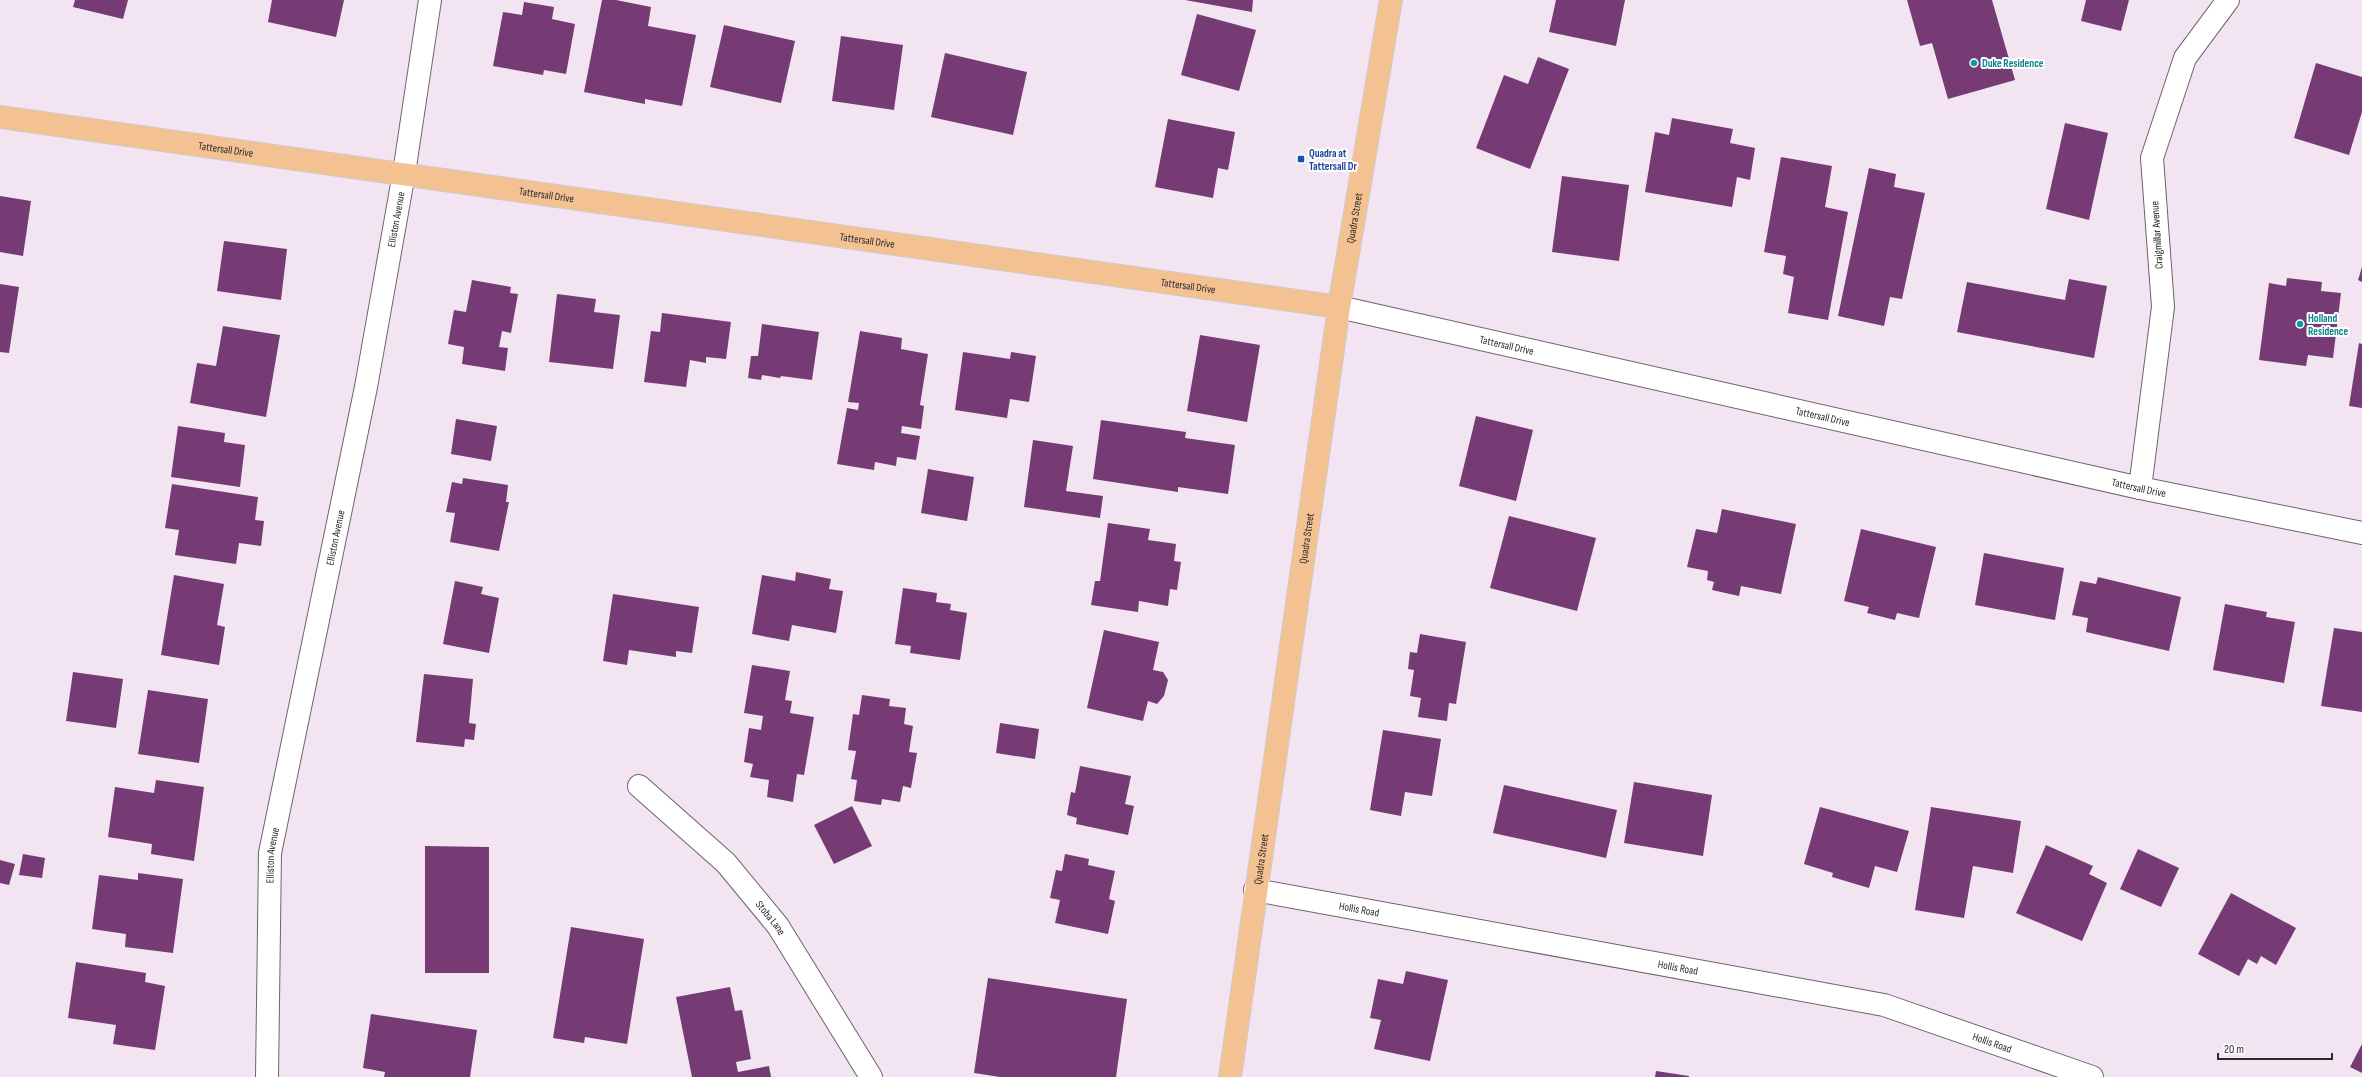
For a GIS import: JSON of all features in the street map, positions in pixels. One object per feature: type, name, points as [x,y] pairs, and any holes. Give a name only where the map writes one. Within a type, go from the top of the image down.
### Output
[{"type":"main road","name":"Quadra Street","points":[[1230,1077],[1255,890],[1339,306],[1391,0]]},
{"type":"main road","name":"Tattersall Drive","points":[[0,117],[1339,306]]},
{"type":"street","name":"Elliston Avenue","points":[[267,1077],[270,853],[366,387],[404,173],[430,0]]},
{"type":"street","name":"Craigmillar Avenue","points":[[2140,488],[2163,307],[2152,158],[2185,58],[2228,0]]},
{"type":"street","name":"Tattersall Drive","points":[[1339,306],[2140,488],[2362,533]]},
{"type":"street","name":"Stoba Lane","points":[[638,786],[726,863],[778,926],[871,1077]]},
{"type":"street","name":"Hollis Road","points":[[1255,890],[1884,1005],[2092,1077]]},
{"type":"building","points":[[75,0],[128,0],[123,19],[73,7]]},
{"type":"building","points":[[272,0],[344,0],[336,37],[268,22]]},
{"type":"building","points":[[602,0],[616,0],[651,7],[648,26],[696,35],[682,106],[645,99],[645,104],[584,92]]},
{"type":"building","points":[[1185,0],[1253,0],[1252,12]]},
{"type":"building","points":[[1556,0],[1625,0],[1616,46],[1549,32]]},
{"type":"building","name":"Duke Residence","points":[[1907,0],[1992,0],[2015,80],[1948,99],[1932,43],[1920,46]]},
{"type":"building","points":[[2086,0],[2129,0],[2121,31],[2081,21]]},
{"type":"building","points":[[524,2],[554,7],[552,19],[575,24],[566,74],[544,70],[543,75],[493,66],[503,12],[522,15]]},
{"type":"building","points":[[1197,14],[1256,30],[1239,91],[1181,75]]},
{"type":"building","points":[[724,25],[795,41],[781,103],[710,87]]},
{"type":"building","points":[[841,36],[903,45],[894,110],[832,101]]},
{"type":"building","points":[[945,53],[1027,72],[1013,135],[931,117]]},
{"type":"building","points":[[1538,57],[1569,69],[1530,169],[1476,148],[1504,75],[1528,84]]},
{"type":"building","points":[[2316,63],[2362,77],[2362,112],[2349,155],[2294,138]]},
{"type":"building","points":[[1672,118],[1733,129],[1730,143],[1755,148],[1750,180],[1737,177],[1732,207],[1645,192],[1655,132],[1669,135]]},
{"type":"building","points":[[1168,119],[1235,132],[1228,170],[1218,168],[1213,198],[1155,187]]},
{"type":"building","points":[[2065,123],[2108,133],[2089,220],[2046,209]]},
{"type":"building","points":[[1781,157],[1832,166],[1825,207],[1848,212],[1828,320],[1788,313],[1794,277],[1783,274],[1786,256],[1764,252]]},
{"type":"building","points":[[1869,168],[1896,174],[1894,187],[1925,193],[1902,299],[1890,297],[1884,326],[1838,316]]},
{"type":"building","points":[[1562,176],[1629,185],[1619,261],[1552,252]]},
{"type":"building","points":[[0,196],[31,201],[23,256],[0,252]]},
{"type":"building","points":[[224,241],[287,249],[281,300],[217,291]]},
{"type":"building","points":[[2362,267],[2362,282],[2358,280]]},
{"type":"building","name":"Holland Residence","points":[[2287,278],[2322,282],[2321,291],[2341,293],[2333,358],[2308,355],[2306,366],[2259,360],[2269,283],[2286,286]]},
{"type":"building","points":[[2069,279],[2107,286],[2094,358],[1957,332],[1967,282],[2065,300]]},
{"type":"building","points":[[472,280],[511,287],[510,293],[518,294],[511,333],[502,331],[499,347],[508,348],[505,371],[462,364],[464,347],[448,344],[454,310],[466,312]]},
{"type":"building","points":[[0,284],[19,287],[9,353],[0,352]]},
{"type":"building","points":[[557,294],[596,299],[594,312],[620,315],[613,369],[549,362]]},
{"type":"building","points":[[662,313],[731,322],[726,359],[706,357],[706,363],[690,360],[686,387],[644,382],[651,331],[660,332]]},
{"type":"building","points":[[762,324],[819,332],[812,380],[762,375],[761,380],[748,378],[751,356],[758,356]]},
{"type":"building","points":[[223,326],[280,335],[266,417],[190,403],[197,363],[216,366]]},
{"type":"building","points":[[860,331],[902,338],[901,349],[928,354],[920,405],[924,406],[921,429],[902,426],[901,433],[920,436],[916,460],[897,457],[896,466],[875,462],[874,470],[837,464],[847,408],[858,410],[859,403],[848,402]]},
{"type":"building","points":[[1200,335],[1260,345],[1247,422],[1187,411]]},
{"type":"building","points":[[2359,343],[2362,344],[2362,408],[2349,406]]},
{"type":"building","points":[[963,352],[1010,359],[1011,352],[1036,356],[1029,402],[1010,399],[1007,418],[955,410]]},
{"type":"building","points":[[1476,416],[1533,430],[1516,501],[1459,486]]},
{"type":"building","points":[[456,419],[497,426],[491,461],[451,454]]},
{"type":"building","points":[[1101,420],[1186,432],[1185,438],[1235,445],[1228,494],[1178,487],[1178,492],[1093,479]]},
{"type":"building","points":[[178,426],[225,433],[224,442],[245,445],[240,487],[171,477]]},
{"type":"building","points":[[1033,440],[1073,446],[1066,491],[1103,496],[1100,518],[1024,507]]},
{"type":"building","points":[[928,469],[974,477],[967,521],[921,513]]},
{"type":"building","points":[[463,478],[508,485],[506,502],[509,502],[499,551],[450,542],[455,513],[446,512],[452,482],[462,484]]},
{"type":"building","points":[[172,484],[258,497],[255,520],[264,521],[261,546],[239,543],[236,564],[175,555],[179,530],[165,528]]},
{"type":"building","points":[[1722,509],[1796,524],[1781,594],[1741,586],[1739,596],[1712,590],[1714,582],[1707,580],[1708,571],[1687,567],[1696,529],[1717,533]]},
{"type":"building","points":[[1509,516],[1596,538],[1577,611],[1490,588]]},
{"type":"building","points":[[1108,523],[1150,529],[1148,540],[1176,544],[1174,561],[1181,562],[1177,590],[1170,589],[1168,606],[1139,601],[1138,612],[1091,605],[1095,581],[1100,581]]},
{"type":"building","points":[[1861,529],[1936,547],[1919,618],[1897,613],[1895,620],[1867,613],[1869,607],[1844,601]]},
{"type":"building","points":[[1984,553],[2064,568],[2055,620],[1975,605]]},
{"type":"building","points":[[796,572],[831,579],[829,589],[843,591],[836,633],[792,625],[789,641],[752,634],[762,575],[795,581]]},
{"type":"building","points":[[174,575],[224,584],[217,625],[225,627],[219,665],[161,655]]},
{"type":"building","points":[[2098,577],[2181,597],[2169,651],[2086,632],[2088,618],[2072,615],[2080,581],[2096,584]]},
{"type":"building","points":[[455,581],[483,587],[481,594],[499,598],[489,653],[443,644]]},
{"type":"building","points":[[903,588],[937,593],[936,602],[951,604],[950,610],[967,613],[960,660],[910,653],[911,646],[895,644]]},
{"type":"building","points":[[613,594],[699,607],[692,653],[676,651],[676,657],[629,650],[627,665],[603,661]]},
{"type":"building","points":[[2225,604],[2267,612],[2266,617],[2295,622],[2284,683],[2213,670]]},
{"type":"building","points":[[2334,628],[2362,632],[2362,712],[2321,706]]},
{"type":"building","points":[[1104,630],[1159,642],[1153,670],[1163,672],[1168,680],[1164,696],[1157,704],[1148,701],[1143,721],[1087,708]]},
{"type":"building","points":[[1420,634],[1466,642],[1456,704],[1449,703],[1447,721],[1418,717],[1421,698],[1410,696],[1414,670],[1408,669],[1410,652],[1417,653]]},
{"type":"building","points":[[752,665],[790,671],[785,700],[792,701],[790,713],[814,717],[804,775],[797,774],[793,802],[767,797],[769,780],[750,777],[753,764],[744,762],[749,728],[761,730],[763,716],[744,713]]},
{"type":"building","points":[[73,672],[123,679],[116,728],[66,721]]},
{"type":"building","points":[[424,674],[473,679],[469,723],[476,724],[474,740],[465,739],[464,747],[416,742]]},
{"type":"building","points":[[148,690],[208,699],[199,763],[138,754]]},
{"type":"building","points":[[862,695],[890,699],[889,706],[906,708],[904,724],[913,726],[909,752],[917,753],[911,788],[903,786],[900,802],[882,799],[881,805],[854,801],[857,780],[851,779],[856,751],[848,750],[853,714],[859,715]]},
{"type":"building","points":[[1000,723],[1039,729],[1035,759],[996,753]]},
{"type":"building","points":[[1383,730],[1441,739],[1432,796],[1405,792],[1401,816],[1370,810]]},
{"type":"building","points":[[1080,766],[1131,776],[1125,804],[1134,806],[1128,835],[1076,824],[1077,818],[1067,815],[1071,792],[1075,793]]},
{"type":"building","points":[[156,780],[204,787],[194,861],[151,854],[152,844],[108,837],[115,787],[154,793]]},
{"type":"building","points":[[1634,782],[1712,795],[1703,856],[1624,843]]},
{"type":"building","points":[[1504,785],[1617,810],[1606,858],[1493,833]]},
{"type":"building","points":[[852,806],[872,846],[834,864],[814,825]]},
{"type":"building","points":[[1820,807],[1909,831],[1897,872],[1875,866],[1869,888],[1832,877],[1833,873],[1804,864]]},
{"type":"building","points":[[1931,807],[2021,821],[2013,873],[1973,866],[1964,918],[1915,910]]},
{"type":"building","points":[[2046,845],[2093,866],[2089,874],[2107,883],[2082,941],[2016,913]]},
{"type":"building","points":[[425,846],[489,847],[489,973],[425,973]]},
{"type":"building","points":[[2138,849],[2179,868],[2161,907],[2120,889]]},
{"type":"building","points":[[23,854],[45,858],[42,878],[19,875]]},
{"type":"building","points":[[1065,854],[1089,859],[1088,865],[1115,871],[1109,899],[1115,901],[1108,934],[1055,923],[1060,900],[1050,898],[1056,870],[1062,871]]},
{"type":"building","points":[[0,860],[15,864],[9,885],[0,883]]},
{"type":"building","points":[[138,873],[183,879],[173,953],[125,947],[126,934],[92,929],[99,875],[138,880]]},
{"type":"building","points":[[2231,893],[2296,928],[2276,965],[2261,956],[2257,964],[2248,959],[2239,976],[2198,954]]},
{"type":"building","points":[[571,927],[644,939],[627,1044],[585,1037],[584,1043],[553,1038]]},
{"type":"building","points":[[76,962],[146,973],[145,982],[165,986],[155,1050],[113,1044],[116,1025],[68,1018]]},
{"type":"building","points":[[1406,971],[1448,980],[1430,1061],[1374,1049],[1381,1020],[1370,1018],[1378,979],[1403,984]]},
{"type":"building","points":[[988,978],[1127,999],[1116,1077],[1000,1077],[974,1073]]},
{"type":"building","points":[[730,987],[735,1011],[742,1010],[751,1059],[736,1062],[738,1072],[769,1066],[771,1077],[692,1077],[676,997]]},
{"type":"building","points":[[371,1014],[477,1030],[470,1077],[384,1077],[385,1072],[363,1068]]},
{"type":"building","points":[[2362,1044],[2362,1073],[2350,1067]]},
{"type":"building","points":[[1656,1071],[1689,1076],[1689,1077],[1655,1077]]},
{"type":"place","name":"Duke Residence","points":[[1974,63]]},
{"type":"place","name":"Quadra at Tattersall Dr","points":[[1301,159]]},
{"type":"place","name":"Holland Residence","points":[[2300,324]]}]
